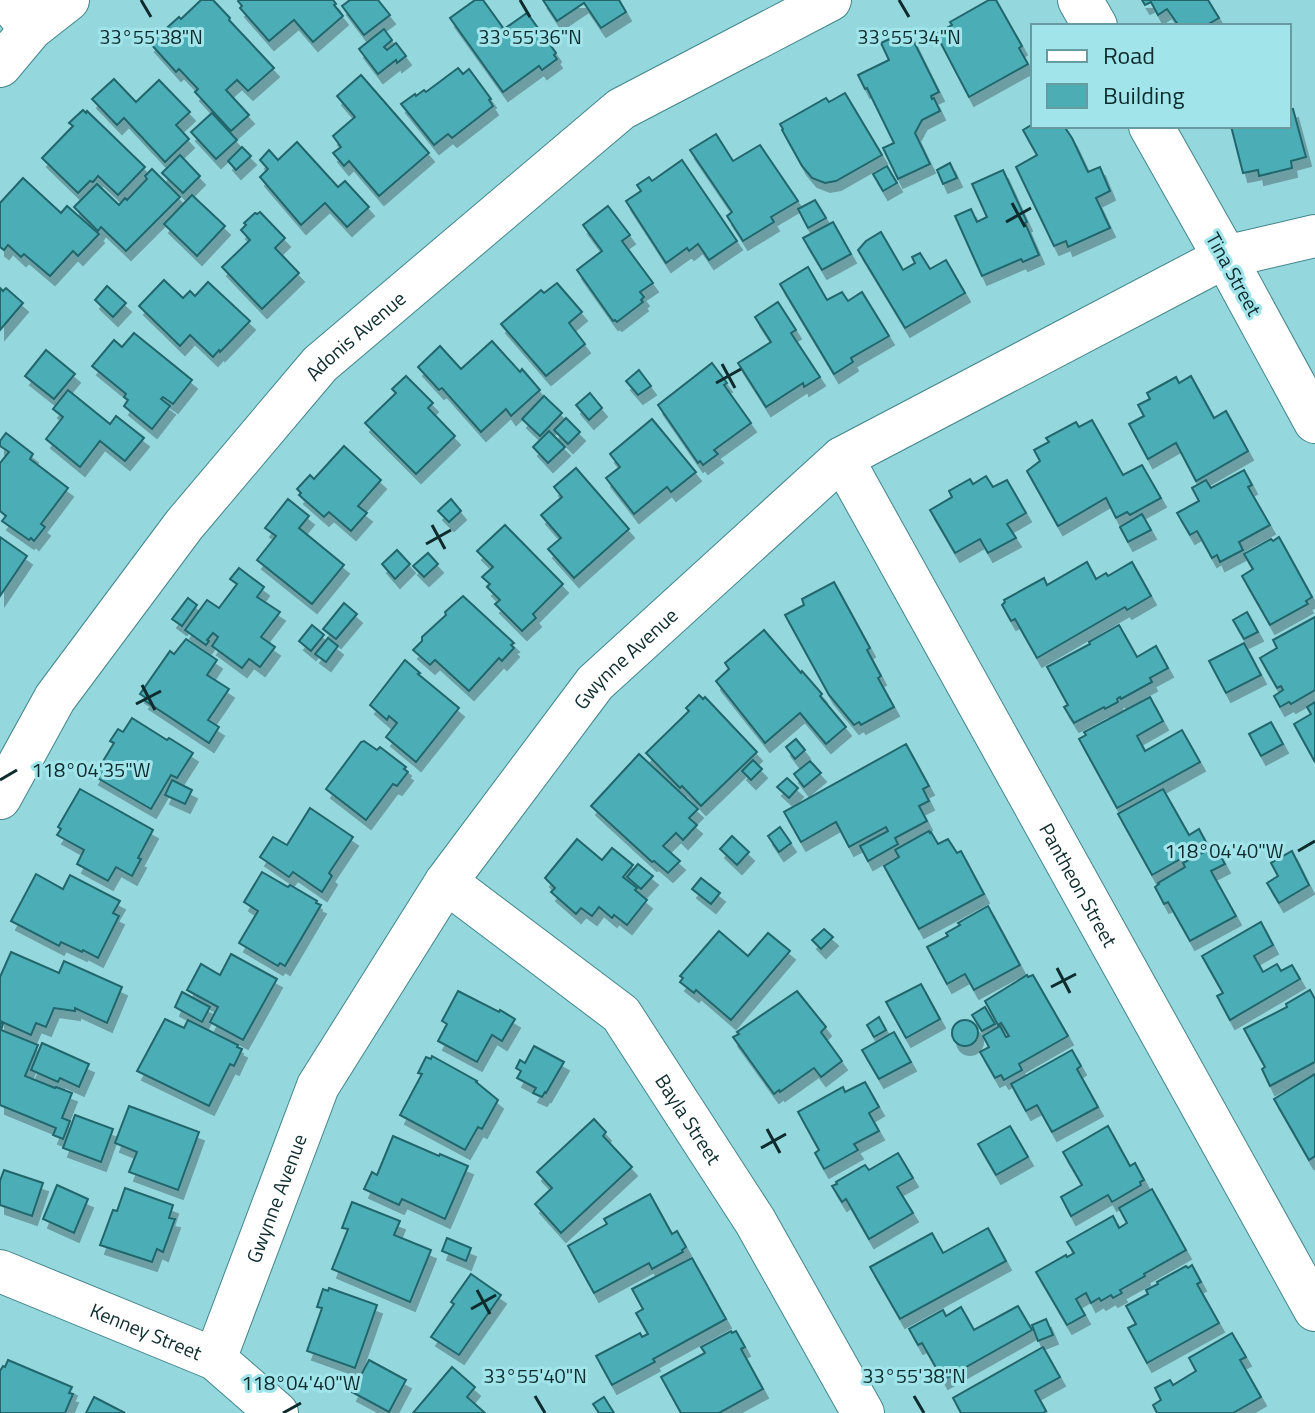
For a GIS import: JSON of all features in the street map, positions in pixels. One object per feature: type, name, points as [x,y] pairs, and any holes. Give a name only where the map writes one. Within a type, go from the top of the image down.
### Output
[{"type":"street","points":[[0,66],[19,15],[68,0]]},
{"type":"street","name":"Adonis Avenue","points":[[0,798],[55,698],[184,525],[320,364],[621,109],[830,0]]},
{"type":"street","points":[[1080,0],[1094,24]]},
{"type":"street","name":"Tina Street","points":[[1152,128],[1315,422]]},
{"type":"street","name":"Gwynne Avenue","points":[[215,1359],[318,1086],[446,882],[595,683],[842,458],[1225,257],[1315,236]]},
{"type":"street","name":"Pantheon Street","points":[[842,458],[1315,1310]]},
{"type":"street","name":"Bayla Street","points":[[446,882],[621,1014],[755,1221],[863,1413]]},
{"type":"street","name":"Kenney Street","points":[[0,1271],[215,1359],[277,1413]]},
{"type":"building","points":[[201,0],[213,0],[274,68],[248,91],[237,80],[226,90],[249,115],[231,131],[195,92],[198,89],[179,69],[176,72],[150,43]]},
{"type":"building","points":[[239,0],[333,0],[343,16],[313,42],[294,20],[269,41],[240,8]]},
{"type":"building","points":[[350,0],[378,0],[390,15],[364,35],[342,6]]},
{"type":"building","points":[[475,0],[483,0],[504,29],[527,13],[556,53],[557,59],[542,70],[539,66],[503,92],[450,18]]},
{"type":"building","points":[[543,0],[619,0],[626,12],[601,28],[584,3],[557,21]]},
{"type":"building","points":[[989,0],[996,0],[1022,46],[1019,48],[1028,64],[969,97],[936,34],[952,25],[950,22]]},
{"type":"building","points":[[1142,0],[1208,0],[1219,18],[1208,24],[1178,24],[1167,9],[1158,15],[1151,2],[1145,5]]},
{"type":"building","points":[[384,29],[392,40],[384,47],[387,50],[396,43],[406,56],[378,74],[359,49]]},
{"type":"building","points":[[908,30],[939,92],[931,96],[940,111],[922,120],[915,133],[930,164],[898,179],[883,148],[894,143],[858,75],[889,60],[881,43]]},
{"type":"building","points":[[458,68],[463,74],[469,69],[493,106],[452,138],[448,134],[434,145],[401,104],[415,94],[426,92]]},
{"type":"building","points":[[361,75],[429,153],[379,196],[349,161],[344,166],[333,153],[341,147],[333,136],[355,117],[337,96]]},
{"type":"building","points":[[114,79],[136,102],[159,80],[190,112],[176,125],[189,139],[165,162],[124,118],[117,125],[92,99]]},
{"type":"building","points":[[845,93],[882,155],[836,181],[825,183],[812,178],[802,166],[780,124],[826,98],[829,102]]},
{"type":"building","points":[[83,110],[145,167],[118,195],[98,176],[78,193],[42,158],[73,126],[69,123]]},
{"type":"building","points":[[1291,110],[1306,157],[1291,161],[1292,168],[1259,176],[1258,170],[1243,173],[1232,128],[1291,128]]},
{"type":"building","points":[[212,113],[237,140],[216,159],[191,132]]},
{"type":"building","points":[[1031,125],[1031,128],[1065,128],[1088,172],[1100,167],[1110,191],[1096,198],[1110,228],[1068,247],[1066,241],[1054,246],[1016,167],[1037,155],[1023,130]]},
{"type":"building","points":[[716,134],[733,161],[760,145],[798,201],[771,217],[774,222],[743,241],[727,216],[732,212],[690,150]]},
{"type":"building","points":[[297,142],[338,187],[345,181],[369,207],[347,227],[325,203],[301,225],[260,177],[268,169],[260,160],[269,150],[278,160]]},
{"type":"building","points":[[242,147],[251,156],[236,170],[228,161]]},
{"type":"building","points":[[180,155],[200,176],[183,193],[162,173]]},
{"type":"building","points":[[682,160],[737,241],[709,260],[698,244],[666,263],[626,201],[641,191],[637,185],[649,177],[652,181]]},
{"type":"building","points":[[950,163],[957,178],[943,184],[937,170]]},
{"type":"building","points":[[887,166],[897,183],[883,191],[873,174]]},
{"type":"building","points":[[152,169],[180,197],[126,251],[101,227],[98,231],[74,207],[97,184],[119,205],[147,179],[145,176]]},
{"type":"building","points":[[1003,170],[1039,255],[1023,262],[1021,259],[982,276],[955,216],[971,209],[977,222],[987,217],[972,184]]},
{"type":"building","points":[[23,178],[61,213],[67,206],[99,234],[78,256],[73,251],[50,276],[24,254],[21,257],[8,245],[4,250],[0,247],[0,203]]},
{"type":"building","points":[[192,195],[225,226],[197,256],[164,224]]},
{"type":"building","points":[[815,200],[826,218],[808,228],[798,209]]},
{"type":"building","points":[[608,206],[630,235],[622,241],[653,283],[640,292],[643,302],[617,322],[613,321],[577,270],[602,251],[583,225]]},
{"type":"building","points":[[260,212],[285,238],[275,248],[299,273],[262,309],[222,267],[250,240],[241,230],[246,225],[244,223]]},
{"type":"building","points":[[833,222],[851,254],[822,270],[803,238]]},
{"type":"building","points":[[881,232],[903,270],[915,263],[912,257],[920,253],[930,269],[946,260],[965,293],[905,328],[858,250]]},
{"type":"building","points":[[808,267],[827,300],[842,292],[848,301],[862,292],[889,336],[851,358],[853,362],[834,374],[780,284]]},
{"type":"building","points":[[164,280],[183,298],[190,291],[195,296],[208,282],[250,321],[213,357],[190,335],[180,346],[139,306]]},
{"type":"building","points":[[557,283],[582,312],[569,323],[585,344],[546,376],[501,324],[541,290],[544,293]]},
{"type":"building","points":[[107,286],[126,303],[113,317],[95,300]]},
{"type":"building","points":[[0,288],[3,291],[6,288],[23,303],[0,330]]},
{"type":"building","points":[[778,302],[796,330],[791,333],[820,377],[804,387],[803,383],[766,407],[738,363],[771,342],[755,317]]},
{"type":"building","points":[[134,333],[192,380],[173,404],[163,397],[161,399],[170,406],[152,429],[124,406],[128,400],[124,397],[126,394],[92,366],[114,340],[122,347]]},
{"type":"building","points":[[492,341],[540,390],[511,416],[506,409],[481,432],[442,388],[439,390],[418,367],[440,346],[461,369]]},
{"type":"building","points":[[46,350],[75,374],[54,399],[25,376]]},
{"type":"building","points":[[712,363],[751,423],[714,450],[718,454],[703,465],[700,461],[698,463],[658,405]]},
{"type":"building","points":[[639,370],[651,386],[638,395],[626,381]]},
{"type":"building","points":[[406,376],[433,403],[428,408],[455,436],[416,474],[365,423],[396,393],[392,389]]},
{"type":"building","points":[[1191,376],[1214,418],[1226,411],[1248,451],[1196,481],[1176,443],[1148,459],[1129,424],[1144,416],[1138,405],[1150,399],[1147,393],[1176,377],[1179,383]]},
{"type":"building","points":[[68,390],[110,424],[116,416],[144,438],[125,461],[100,441],[80,467],[46,439],[63,417],[53,409]]},
{"type":"building","points":[[590,393],[602,408],[589,420],[576,405]]},
{"type":"building","points":[[544,396],[562,413],[540,436],[522,419]]},
{"type":"building","points":[[566,418],[580,432],[568,444],[554,430]]},
{"type":"building","points":[[652,419],[696,472],[671,492],[667,487],[634,514],[606,478],[620,467],[610,454]]},
{"type":"building","points":[[1092,420],[1123,475],[1142,465],[1161,498],[1130,515],[1127,512],[1116,518],[1106,498],[1058,526],[1027,471],[1040,461],[1034,450],[1049,442],[1046,438],[1076,422],[1079,427]]},
{"type":"building","points":[[549,431],[565,447],[548,463],[533,447]]},
{"type":"building","points":[[6,433],[33,454],[30,459],[68,488],[41,524],[45,527],[34,541],[2,521],[6,516],[0,511],[0,463],[9,452],[0,446],[0,441]]},
{"type":"building","points":[[344,446],[381,480],[358,506],[367,513],[351,531],[329,512],[324,517],[299,495],[301,493],[297,489],[310,475],[314,479]]},
{"type":"building","points":[[576,468],[629,529],[574,578],[548,549],[561,538],[541,515],[562,497],[554,487]]},
{"type":"building","points":[[1244,470],[1252,485],[1248,487],[1270,525],[1239,542],[1243,550],[1220,562],[1217,555],[1212,558],[1197,531],[1190,535],[1177,513],[1199,501],[1192,488],[1206,480],[1211,488]]},
{"type":"building","points":[[986,476],[993,487],[1007,480],[1026,513],[1007,524],[1016,538],[988,553],[980,539],[955,553],[930,510],[952,497],[949,491],[970,479],[973,484]]},
{"type":"building","points":[[288,499],[309,516],[299,528],[344,565],[312,604],[257,560],[276,536],[265,528]]},
{"type":"building","points":[[451,499],[461,511],[449,522],[438,511]]},
{"type":"building","points":[[1142,514],[1151,530],[1128,542],[1120,527]]},
{"type":"building","points":[[505,525],[563,584],[533,614],[536,618],[522,631],[495,604],[500,600],[482,577],[493,567],[477,551]]},
{"type":"building","points":[[0,537],[27,556],[0,596]]},
{"type":"building","points":[[1279,537],[1312,597],[1306,601],[1308,604],[1270,625],[1242,576],[1253,569],[1244,554]]},
{"type":"building","points":[[397,550],[410,564],[395,579],[382,564]]},
{"type":"building","points":[[428,553],[438,564],[424,577],[413,566]]},
{"type":"building","points":[[1087,562],[1096,579],[1106,573],[1108,576],[1132,562],[1151,596],[1127,610],[1125,607],[1037,658],[1015,619],[1011,621],[1002,605],[1004,600],[1044,578],[1047,585]]},
{"type":"building","points":[[239,568],[264,587],[257,597],[280,612],[261,637],[275,647],[260,667],[249,659],[242,668],[212,646],[218,637],[213,633],[206,645],[185,630],[207,600],[219,608],[237,584],[230,579]]},
{"type":"building","points":[[834,582],[870,648],[867,650],[881,676],[878,678],[894,707],[861,725],[859,722],[854,725],[829,695],[785,615],[804,605],[802,599]]},
{"type":"building","points":[[463,596],[514,643],[511,645],[514,648],[502,661],[499,658],[469,691],[435,660],[430,665],[413,650]]},
{"type":"building","points":[[188,598],[197,605],[182,626],[172,619]]},
{"type":"building","points":[[344,603],[357,614],[336,639],[323,629]]},
{"type":"building","points":[[1247,612],[1258,632],[1244,639],[1233,620]]},
{"type":"building","points":[[1315,617],[1315,690],[1280,707],[1274,696],[1283,690],[1281,686],[1277,688],[1260,658],[1277,648],[1273,640]]},
{"type":"building","points":[[312,625],[324,635],[311,651],[299,641]]},
{"type":"building","points":[[1119,625],[1137,657],[1156,646],[1168,668],[1150,678],[1152,682],[1117,699],[1118,702],[1074,723],[1064,707],[1068,705],[1047,667]]},
{"type":"building","points":[[764,630],[822,694],[820,696],[846,727],[826,744],[800,713],[765,743],[716,681],[729,669],[725,663]]},
{"type":"building","points":[[328,638],[338,646],[326,662],[315,654]]},
{"type":"building","points":[[186,639],[217,660],[207,675],[229,689],[208,720],[219,727],[209,743],[144,700],[146,698],[140,694],[170,651],[174,654]]},
{"type":"building","points":[[1244,643],[1261,675],[1226,693],[1209,661]]},
{"type":"building","points":[[405,660],[459,708],[416,762],[386,737],[397,723],[389,716],[387,720],[370,705]]},
{"type":"building","points":[[699,695],[703,699],[705,697],[757,752],[701,806],[646,753],[689,711],[686,708]]},
{"type":"building","points":[[1150,697],[1163,721],[1137,736],[1145,751],[1182,730],[1200,762],[1117,808],[1079,739],[1086,735],[1084,732]]},
{"type":"building","points":[[1315,702],[1315,762],[1294,724],[1311,714],[1307,707]]},
{"type":"building","points":[[132,718],[193,753],[177,778],[171,775],[151,809],[94,776],[114,743],[110,741],[118,729],[123,732]]},
{"type":"building","points":[[1271,722],[1283,744],[1261,756],[1249,734]]},
{"type":"building","points":[[796,739],[805,750],[795,759],[786,747]]},
{"type":"building","points":[[364,741],[377,750],[380,747],[408,772],[397,786],[393,784],[366,820],[326,789]]},
{"type":"building","points":[[906,744],[929,786],[923,789],[929,801],[919,806],[927,821],[895,838],[898,844],[868,861],[860,846],[888,831],[886,827],[849,847],[836,822],[801,842],[784,812]]},
{"type":"building","points":[[639,754],[698,809],[689,818],[697,825],[683,840],[676,833],[663,846],[680,861],[668,873],[591,806]]},
{"type":"building","points":[[753,760],[762,769],[751,780],[742,771]]},
{"type":"building","points":[[810,761],[821,773],[804,787],[794,774]]},
{"type":"building","points":[[787,778],[798,788],[789,798],[777,787]]},
{"type":"building","points":[[172,780],[192,790],[185,804],[165,795]]},
{"type":"building","points":[[80,789],[153,830],[132,876],[116,867],[108,881],[77,864],[84,850],[57,835],[61,829],[58,827]]},
{"type":"building","points":[[1163,789],[1189,835],[1199,829],[1207,844],[1152,875],[1118,814]]},
{"type":"building","points":[[310,808],[353,837],[329,873],[332,876],[322,892],[293,872],[289,877],[260,857],[273,837],[287,845]]},
{"type":"building","points":[[780,827],[791,843],[779,852],[768,836]]},
{"type":"building","points":[[929,831],[938,844],[948,839],[957,853],[961,851],[984,894],[919,929],[884,866],[899,857],[895,850]]},
{"type":"building","points":[[732,836],[749,852],[737,865],[720,849]]},
{"type":"building","points":[[577,839],[602,860],[612,848],[633,865],[623,877],[647,900],[627,925],[599,907],[592,916],[581,908],[576,914],[551,892],[555,888],[545,878]]},
{"type":"building","points":[[1215,846],[1225,864],[1211,871],[1236,916],[1190,941],[1168,902],[1164,904],[1155,887],[1185,867],[1183,863]]},
{"type":"building","points":[[1292,851],[1309,885],[1279,903],[1267,883],[1278,876],[1271,863]]},
{"type":"building","points":[[638,864],[653,876],[641,889],[627,877]]},
{"type":"building","points":[[262,872],[321,905],[285,966],[280,963],[278,966],[239,943],[258,911],[244,902]]},
{"type":"building","points":[[36,874],[63,889],[70,875],[120,901],[113,913],[119,916],[98,958],[61,942],[59,946],[11,921]]},
{"type":"building","points":[[701,878],[720,893],[711,904],[692,889]]},
{"type":"building","points":[[988,906],[1020,965],[974,990],[965,974],[947,984],[927,947],[948,936],[946,933],[960,925],[958,923]]},
{"type":"building","points":[[1261,922],[1273,945],[1254,956],[1263,972],[1277,964],[1281,971],[1292,965],[1300,979],[1230,1020],[1217,996],[1223,993],[1202,956]]},
{"type":"building","points":[[824,929],[833,937],[821,949],[812,940]]},
{"type":"building","points":[[719,931],[748,956],[768,933],[790,951],[731,1020],[696,990],[694,993],[680,982],[683,978],[680,976]]},
{"type":"building","points":[[11,952],[59,973],[64,961],[122,987],[107,1023],[75,1008],[75,1011],[54,1008],[46,1027],[36,1023],[31,1035],[0,1021],[0,977]]},
{"type":"building","points":[[231,954],[277,979],[243,1040],[210,1022],[218,1007],[187,990],[201,964],[220,975]]},
{"type":"building","points":[[1027,975],[1033,975],[1068,1036],[1019,1064],[1022,1070],[1004,1080],[1001,1075],[995,1078],[980,1052],[989,1047],[983,1036],[1000,1026],[1006,1037],[1009,1036],[1001,1023],[998,1025],[985,1001]]},
{"type":"building","points":[[921,984],[940,1019],[906,1038],[886,1002]]},
{"type":"building","points":[[1310,990],[1315,999],[1315,1062],[1270,1086],[1262,1069],[1265,1067],[1244,1029],[1287,1007],[1286,1004]]},
{"type":"building","points":[[458,991],[515,1019],[502,1041],[492,1035],[477,1062],[438,1041],[447,1024],[442,1021]]},
{"type":"building","points":[[797,991],[826,1027],[821,1032],[842,1061],[821,1077],[814,1068],[774,1094],[733,1037]]},
{"type":"building","points":[[182,992],[210,1007],[202,1022],[175,1007]]},
{"type":"building","points":[[985,1007],[995,1024],[982,1031],[972,1015]]},
{"type":"building","points":[[879,1017],[886,1030],[874,1037],[867,1025]]},
{"type":"building","points":[[165,1019],[184,1028],[188,1020],[242,1049],[234,1066],[230,1064],[209,1106],[137,1071]]},
{"type":"building","points":[[965,1020],[974,1024],[978,1033],[974,1042],[965,1046],[956,1042],[952,1033],[956,1024]]},
{"type":"building","points":[[0,1023],[3,1024],[1,1030],[38,1045],[25,1076],[72,1093],[62,1118],[70,1121],[63,1139],[53,1135],[56,1128],[0,1105]]},
{"type":"building","points":[[894,1032],[911,1062],[879,1079],[862,1050]]},
{"type":"building","points":[[42,1043],[89,1064],[79,1087],[31,1070]]},
{"type":"building","points":[[534,1046],[564,1062],[542,1097],[533,1093],[536,1088],[517,1078],[521,1071],[516,1068],[520,1060],[525,1063]]},
{"type":"building","points":[[1072,1050],[1081,1066],[1077,1069],[1098,1107],[1052,1132],[1037,1105],[1026,1111],[1011,1084]]},
{"type":"building","points":[[432,1056],[477,1081],[498,1100],[482,1129],[478,1127],[465,1150],[400,1115],[422,1074],[418,1073],[426,1057],[431,1059]]},
{"type":"building","points":[[1315,1074],[1315,1156],[1309,1160],[1274,1099]]},
{"type":"building","points":[[865,1082],[879,1107],[869,1113],[879,1131],[854,1144],[858,1150],[824,1169],[815,1153],[819,1150],[798,1112],[843,1087],[845,1092]]},
{"type":"building","points":[[129,1106],[199,1132],[178,1190],[129,1172],[137,1152],[115,1143]]},
{"type":"building","points":[[75,1115],[113,1129],[101,1162],[63,1148]]},
{"type":"building","points":[[594,1119],[606,1132],[603,1136],[632,1167],[561,1233],[535,1204],[552,1188],[537,1172]]},
{"type":"building","points":[[1010,1126],[1028,1157],[996,1175],[978,1144]]},
{"type":"building","points":[[1108,1126],[1130,1166],[1135,1163],[1144,1180],[1140,1182],[1141,1185],[1112,1202],[1108,1195],[1071,1216],[1061,1197],[1082,1185],[1063,1152]]},
{"type":"building","points":[[393,1136],[468,1166],[445,1219],[402,1199],[399,1205],[364,1189],[372,1172],[377,1175]]},
{"type":"building","points":[[898,1153],[913,1178],[897,1187],[913,1213],[869,1239],[846,1199],[842,1202],[832,1186],[865,1165],[869,1170]]},
{"type":"building","points":[[4,1170],[43,1183],[32,1216],[0,1205],[0,1181]]},
{"type":"building","points":[[57,1185],[88,1199],[74,1233],[43,1219]]},
{"type":"building","points":[[125,1188],[173,1205],[169,1218],[175,1219],[163,1252],[157,1249],[152,1262],[100,1245]]},
{"type":"building","points":[[1152,1189],[1186,1250],[1144,1274],[1113,1298],[1111,1295],[1091,1303],[1086,1293],[1076,1299],[1085,1315],[1067,1325],[1036,1272],[1074,1253],[1067,1242],[1113,1216],[1119,1228],[1127,1223],[1119,1208]]},
{"type":"building","points":[[650,1194],[672,1234],[677,1231],[686,1247],[683,1252],[652,1269],[649,1263],[594,1293],[568,1246],[607,1224],[604,1219]]},
{"type":"building","points":[[352,1202],[400,1221],[394,1235],[431,1250],[410,1302],[332,1269],[348,1229],[342,1228]]},
{"type":"building","points":[[988,1228],[1006,1261],[900,1319],[870,1267],[932,1233],[943,1253]]},
{"type":"building","points":[[447,1238],[471,1248],[466,1261],[442,1251]]},
{"type":"building","points":[[692,1258],[726,1319],[612,1385],[596,1356],[640,1333],[642,1337],[648,1334],[636,1313],[643,1309],[632,1289]]},
{"type":"building","points":[[1192,1265],[1201,1282],[1197,1284],[1219,1323],[1147,1363],[1128,1328],[1136,1324],[1126,1306],[1148,1294],[1146,1290],[1157,1282]]},
{"type":"building","points":[[471,1274],[501,1295],[459,1355],[431,1337]]},
{"type":"building","points":[[329,1288],[377,1305],[355,1368],[307,1351],[322,1308],[317,1307],[323,1289],[328,1291]]},
{"type":"building","points":[[1018,1306],[1032,1330],[943,1380],[922,1343],[918,1345],[909,1329],[943,1310],[946,1316],[961,1307],[974,1330]]},
{"type":"building","points":[[1046,1319],[1053,1335],[1038,1341],[1032,1325]]},
{"type":"building","points":[[736,1331],[745,1347],[741,1349],[763,1389],[719,1413],[681,1413],[661,1377],[705,1353],[701,1347]]},
{"type":"building","points":[[1232,1333],[1246,1357],[1240,1360],[1261,1397],[1233,1413],[1157,1413],[1153,1405],[1161,1400],[1155,1388],[1170,1380],[1173,1385],[1196,1371],[1189,1358]]},
{"type":"building","points":[[1043,1347],[1060,1377],[1035,1391],[1046,1411],[961,1413],[953,1398]]},
{"type":"building","points":[[8,1360],[72,1387],[69,1393],[73,1394],[65,1413],[0,1413],[0,1371]]},
{"type":"building","points":[[369,1360],[406,1380],[389,1412],[352,1392]]},
{"type":"building","points":[[452,1367],[475,1387],[467,1397],[485,1413],[413,1413]]},
{"type":"building","points":[[94,1397],[125,1413],[86,1413]]},
{"type":"building","points":[[604,1397],[614,1413],[599,1413],[593,1404]]}]
